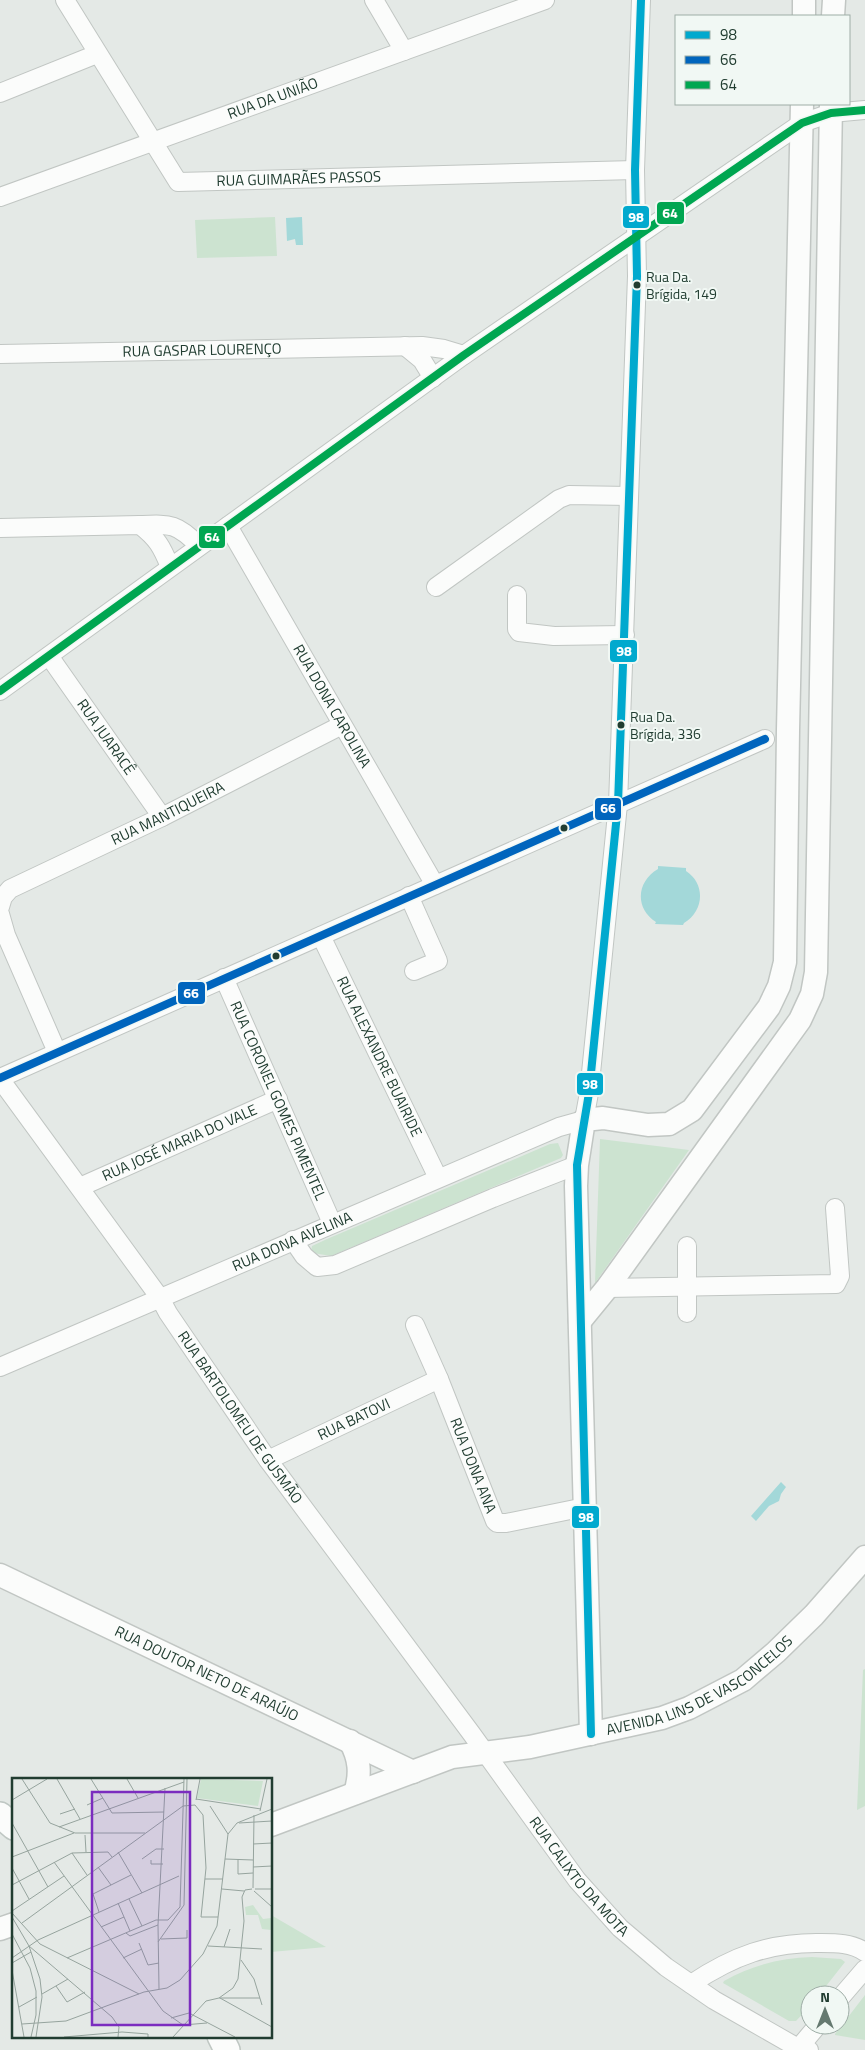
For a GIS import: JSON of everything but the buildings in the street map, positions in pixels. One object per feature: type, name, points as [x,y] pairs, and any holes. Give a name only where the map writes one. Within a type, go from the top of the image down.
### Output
[{"type":"main road","points":[[0,1815],[12,1825]]},
{"type":"main road","points":[[221,2038],[227,2050]]},
{"type":"street","name":"RUA GUIMARÃES PASSOS","points":[[65,0],[178,182],[635,170]]},
{"type":"street","points":[[374,0],[404,51]]},
{"type":"street","name":"RUA DA UNIÃO","points":[[0,197],[545,0]]},
{"type":"street","points":[[591,1734],[577,1165],[589,1093],[618,804],[637,276],[635,170],[640,0]]},
{"type":"street","points":[[804,0],[804,15]]},
{"type":"street","points":[[833,15],[834,0]]},
{"type":"street","points":[[0,93],[97,54]]},
{"type":"street","points":[[0,691],[464,355],[635,237],[802,113],[831,108],[865,110]]},
{"type":"street","points":[[580,1321],[607,1288],[800,1020],[812,994],[816,972],[831,108]]},
{"type":"street","points":[[584,1120],[603,1118],[648,1125],[670,1124],[682,1118],[692,1110],[760,1021],[779,986],[785,962],[787,740],[802,113]]},
{"type":"street","points":[[405,346],[422,360],[433,378]]},
{"type":"street","name":"RUA GASPAR LOURENÇO","points":[[0,354],[405,346],[444,349],[464,355]]},
{"type":"street","points":[[436,587],[560,499],[570,495],[629,496]]},
{"type":"street","points":[[0,528],[160,524],[173,526],[185,532],[199,546]]},
{"type":"street","points":[[140,525],[153,535],[163,549],[170,567]]},
{"type":"street","name":"RUA DONA CAROLINA","points":[[228,526],[435,885]]},
{"type":"street","points":[[517,596],[517,629],[519,632],[554,636],[625,635]]},
{"type":"street","name":"RUA JUARACÊ","points":[[49,656],[162,817]]},
{"type":"street","name":"RUA MANTIQUEIRA","points":[[0,907],[3,896],[10,889],[162,817],[342,725]]},
{"type":"street","points":[[0,1078],[765,739]]},
{"type":"street","points":[[409,896],[438,961],[414,971]]},
{"type":"street","points":[[0,914],[6,934],[57,1052]]},
{"type":"street","name":"RUA ALEXANDRE BUAIRIDE","points":[[321,936],[438,1178]]},
{"type":"street","name":"RUA CORONEL GOMES PIMENTEL","points":[[224,978],[332,1223]]},
{"type":"street","name":"RUA BARTOLOMEU DE GUSMÃO","points":[[0,1078],[160,1298],[168,1313],[268,1460],[485,1753]]},
{"type":"street","name":"RUA JOSÉ MARIA DO VALE","points":[[80,1187],[278,1099]]},
{"type":"street","name":"RUA DONA AVELINA","points":[[0,1367],[558,1127],[584,1120]]},
{"type":"street","points":[[293,1240],[304,1256],[316,1267],[335,1265],[493,1198],[577,1165]]},
{"type":"street","points":[[607,1288],[836,1284],[840,1276],[835,1208]]},
{"type":"street","points":[[687,1246],[687,1313]]},
{"type":"street","name":"RUA DONA ANA","points":[[415,1325],[439,1379],[494,1521],[506,1523],[585,1507]]},
{"type":"street","name":"RUA BATOVI","points":[[268,1460],[439,1379]]},
{"type":"street","name":"AVENIDA LINS DE VASCONCELOS","points":[[272,1825],[452,1757],[530,1747],[662,1718],[689,1708],[743,1680],[776,1652],[814,1615],[865,1556]]},
{"type":"street","name":"RUA DOUTOR NETO DE ARAÚJO","points":[[0,1575],[412,1772]]},
{"type":"street","points":[[350,1741],[359,1761],[360,1772],[355,1793]]},
{"type":"street","name":"RUA CALIXTO DA MOTA","points":[[485,1753],[577,1880],[620,1928],[666,1967],[714,2000],[801,2049]]},
{"type":"street","points":[[0,1929],[12,1925]]},
{"type":"street","points":[[691,1984],[715,1968],[738,1957],[765,1948],[798,1942],[828,1943],[855,1946],[865,1952]]},
{"type":"street","points":[[850,1986],[865,1969]]},
{"type":"street","points":[[801,2049],[811,2035]]},
{"type":"green space","points":[[275,217],[277,256],[197,258],[195,220]]},
{"type":"green space","points":[[600,1139],[689,1150],[595,1283]]},
{"type":"green space","points":[[558,1143],[563,1155],[561,1158],[331,1256],[311,1251],[312,1246],[327,1239],[550,1144]]},
{"type":"green space","points":[[865,1669],[865,1806],[857,1810],[863,1670]]},
{"type":"green space","points":[[272,1916],[326,1947],[272,1952]]},
{"type":"green space","points":[[812,1957],[841,1959],[845,1962],[827,1985],[800,1985],[800,2017],[796,2021],[789,2021],[723,1983],[735,1975],[767,1963]]},
{"type":"green space","points":[[865,1995],[865,2040],[835,2035],[850,2035],[850,2014]]},
{"type":"water","points":[[302,217],[303,245],[296,245],[295,239],[287,241],[286,218]]},
{"type":"water","points":[[658,866],[686,868],[686,871],[697,883],[700,897],[699,905],[696,912],[683,925],[655,924],[656,922],[649,916],[641,902],[642,887],[651,874],[658,869]]},
{"type":"water","points":[[781,1482],[786,1487],[779,1501],[769,1506],[756,1521],[751,1516]]},
{"type":"transit line","name":"98","points":[[591,1734],[577,1165],[589,1093],[618,804],[637,276],[635,170],[641,0]]},
{"type":"transit line","name":"64","points":[[0,691],[464,355],[802,123],[831,113],[865,110]]},
{"type":"transit line","name":"66","points":[[0,1078],[765,739]]},
{"type":"place","name":"Rua Da. Brígida, 149","points":[[637,285]]},
{"type":"place","name":"Rua Da. Brígida, 336","points":[[621,725]]}]
